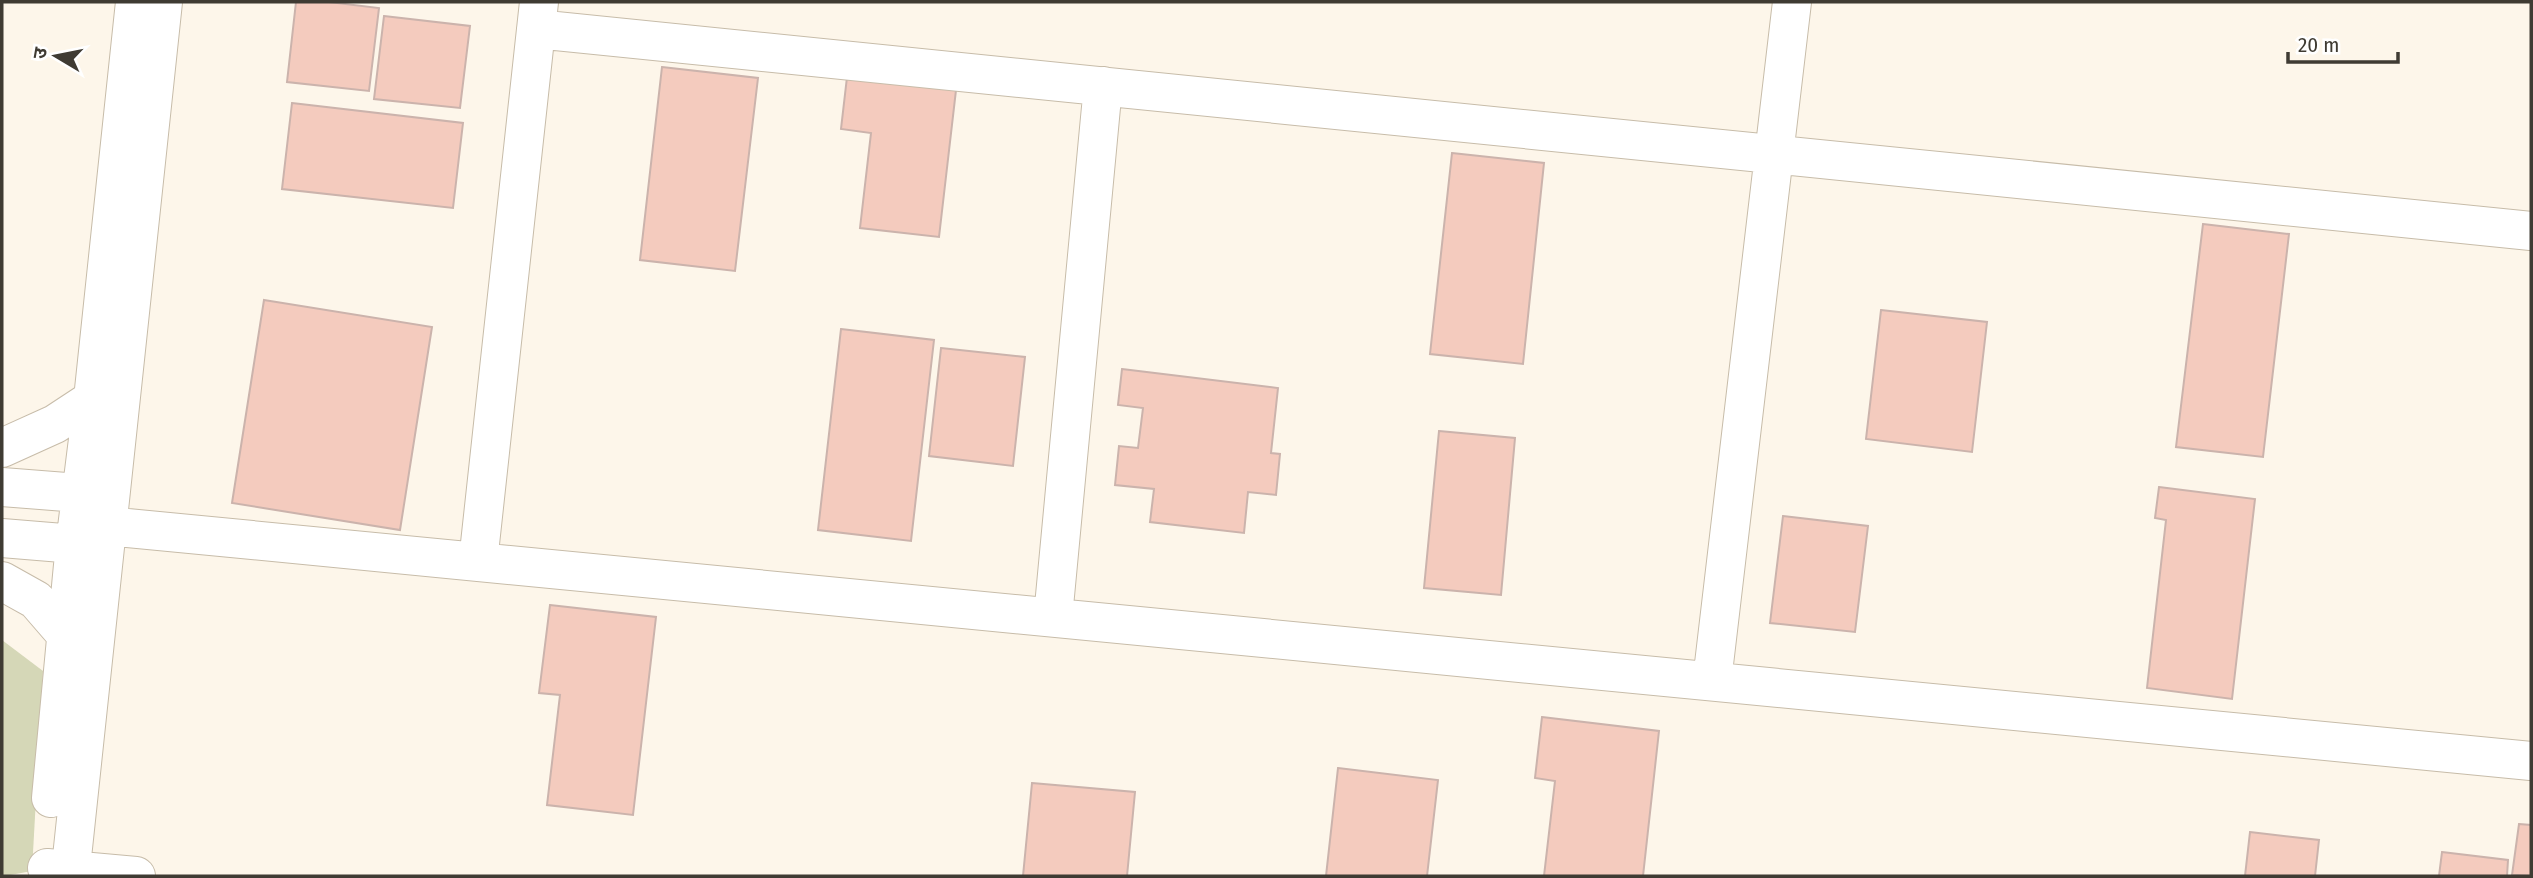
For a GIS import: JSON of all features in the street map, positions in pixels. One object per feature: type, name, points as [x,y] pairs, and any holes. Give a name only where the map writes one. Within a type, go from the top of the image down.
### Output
[{"type":"street","points":[[57,873],[68,637],[96,521],[93,399],[135,2]]},
{"type":"street","points":[[57,873],[96,521],[163,2]]},
{"type":"street","points":[[1712,681],[1792,2]]},
{"type":"street","points":[[478,562],[537,15],[1103,86],[2531,231]]},
{"type":"street","points":[[1053,617],[1103,86]]},
{"type":"street","points":[[2,448],[55,424],[93,399]]},
{"type":"street","points":[[2,487],[96,521],[478,562],[2531,761]]},
{"type":"street","points":[[2,538],[96,521]]},
{"type":"street","points":[[2,581],[36,600],[68,637]]},
{"type":"street","points":[[57,873],[135,876]]},
{"type":"green space","points":[[2,640],[43,671],[32,871],[5,876],[2,876]]},
{"type":"building","points":[[296,2],[329,2],[379,8],[369,91],[287,82]]},
{"type":"building","points":[[384,16],[470,26],[460,108],[374,99]]},
{"type":"building","points":[[662,67],[758,78],[735,271],[640,260]]},
{"type":"building","points":[[847,77],[956,90],[939,237],[860,228],[871,133],[841,129]]},
{"type":"building","points":[[292,103],[463,123],[453,208],[282,189]]},
{"type":"building","points":[[1452,153],[1544,163],[1523,364],[1430,354]]},
{"type":"building","points":[[2203,224],[2289,234],[2263,457],[2176,447]]},
{"type":"building","points":[[264,300],[432,327],[400,530],[232,503]]},
{"type":"building","points":[[1881,310],[1987,322],[1972,452],[1866,439]]},
{"type":"building","points":[[841,329],[934,340],[911,541],[818,530]]},
{"type":"building","points":[[941,348],[1025,357],[1013,466],[929,456]]},
{"type":"building","points":[[1122,369],[1278,388],[1271,453],[1280,454],[1276,495],[1248,492],[1244,533],[1150,522],[1154,489],[1115,485],[1119,446],[1138,448],[1143,408],[1118,405]]},
{"type":"building","points":[[1439,431],[1515,438],[1501,595],[1424,588]]},
{"type":"building","points":[[2159,487],[2255,499],[2232,699],[2147,688],[2166,520],[2155,518]]},
{"type":"building","points":[[1783,516],[1868,526],[1855,632],[1770,623]]},
{"type":"building","points":[[550,605],[656,617],[633,815],[547,805],[560,695],[539,693]]},
{"type":"building","points":[[1542,717],[1659,731],[1643,876],[1544,876],[1555,781],[1535,778]]},
{"type":"building","points":[[1338,768],[1438,780],[1427,876],[1326,876]]},
{"type":"building","points":[[1032,783],[1135,792],[1127,876],[1023,876]]},
{"type":"building","points":[[2519,824],[2531,825],[2531,876],[2512,875]]},
{"type":"building","points":[[2250,832],[2319,840],[2315,876],[2245,876]]},
{"type":"building","points":[[2442,852],[2508,860],[2507,876],[2439,876]]}]
